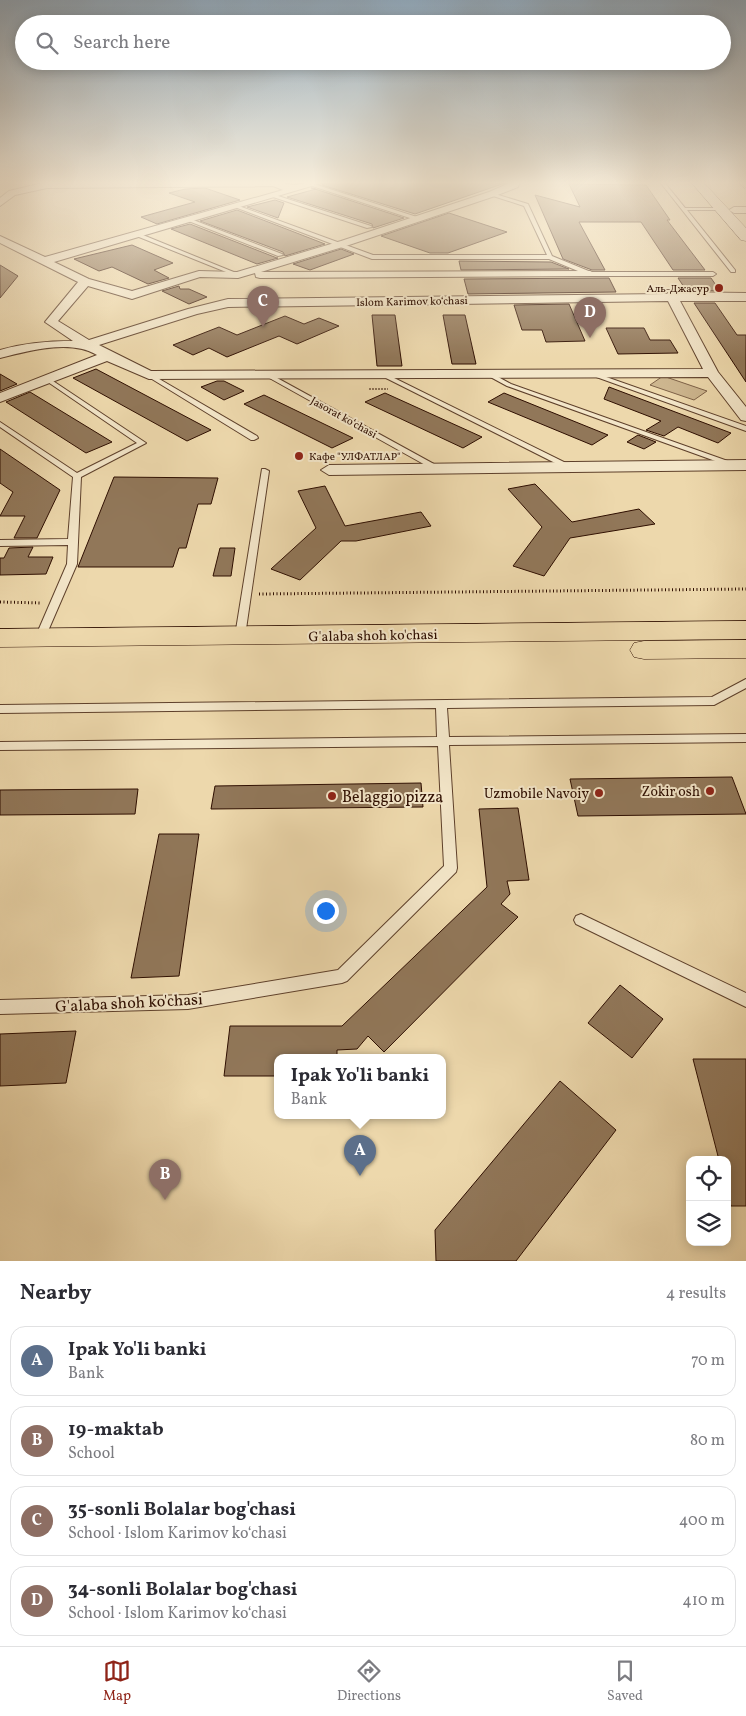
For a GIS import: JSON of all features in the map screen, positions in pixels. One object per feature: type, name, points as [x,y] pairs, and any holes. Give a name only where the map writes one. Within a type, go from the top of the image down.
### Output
[{"type":"main road","name":"G'alaba shoh ko'chasi","points":[[0,638],[746,630]]},
{"type":"main road","name":"G'alaba shoh ko'chasi","points":[[0,657],[746,649]]},
{"type":"street","name":"Islom Karimov ko‘chasi","points":[[4,241],[85,281],[132,295],[199,274],[590,274]]},
{"type":"street","points":[[44,260],[112,241]]},
{"type":"street","points":[[238,275],[352,241]]},
{"type":"street","points":[[85,281],[78,292],[64,304],[51,322],[106,356],[149,375],[712,373]]},
{"type":"street","points":[[671,296],[712,373],[746,417]]},
{"type":"street","name":"Islom Karimov ko‘chasi","points":[[85,344],[132,333],[205,307],[228,303],[746,296]]},
{"type":"street","points":[[0,354],[14,349],[49,345],[85,344]]},
{"type":"street","points":[[0,398],[106,356]]},
{"type":"street","name":"Jasorat ko‘chasi","points":[[440,469],[740,465]]},
{"type":"street","points":[[329,470],[440,469]]},
{"type":"lane","points":[[153,241],[238,275]]},
{"type":"lane","points":[[244,241],[280,255]]},
{"type":"lane","points":[[328,241],[372,257],[550,257],[590,274],[713,274]]},
{"type":"lane","points":[[543,241],[550,257]]},
{"type":"lane","points":[[709,241],[733,271]]},
{"type":"lane","name":"Jasorat ko‘chasi","points":[[380,373],[570,467]]},
{"type":"lane","points":[[589,373],[746,429]]},
{"type":"lane","name":"Jasorat ko‘chasi","points":[[266,374],[440,469]]},
{"type":"lane","name":"Jasorat ko‘chasi","points":[[487,374],[509,385],[740,465]]},
{"type":"lane","points":[[149,375],[254,438]]},
{"type":"lane","points":[[47,379],[142,441],[141,446],[77,476]]},
{"type":"lane","points":[[0,424],[77,476]]},
{"type":"lane","points":[[240,636],[265,471]]},
{"type":"lane","points":[[40,638],[72,564],[77,476]]},
{"type":"lane","points":[[0,543],[72,542]]},
{"type":"lane","points":[[0,710],[442,706],[714,701],[746,683]]},
{"type":"lane","points":[[442,706],[444,742]]},
{"type":"lane","points":[[0,746],[746,738]]},
{"type":"lane","name":"G'alaba shoh ko'chasi","points":[[0,1007],[188,1002],[342,976],[451,868],[444,742]]},
{"type":"lane","points":[[581,920],[746,1000]]},
{"type":"path","points":[[246,594],[746,589]]},
{"type":"path","points":[[0,602],[55,603]]},
{"type":"shaded area","points":[[663,376],[707,391],[694,400],[650,385]]},
{"type":"building","points":[[200,241],[234,241],[278,258],[257,264]]},
{"type":"building","points":[[253,241],[317,241],[325,244],[285,256],[283,252]]},
{"type":"building","points":[[395,241],[482,241],[448,253],[430,253]]},
{"type":"building","points":[[555,241],[589,241],[605,270],[592,270],[563,259]]},
{"type":"building","points":[[654,241],[683,241],[705,270],[673,270]]},
{"type":"building","points":[[132,245],[173,263],[154,270],[169,278],[148,284],[112,267],[99,271],[74,259]]},
{"type":"building","points":[[341,249],[354,254],[310,270],[293,264]]},
{"type":"building","points":[[459,261],[551,262],[569,269],[461,270]]},
{"type":"building","points":[[0,265],[18,276],[0,298]]},
{"type":"building","points":[[609,278],[616,292],[468,294],[464,279]]},
{"type":"building","points":[[678,278],[711,278],[720,291],[686,290]]},
{"type":"building","points":[[179,286],[180,289],[189,289],[207,297],[189,304],[162,291]]},
{"type":"building","points":[[694,303],[715,303],[737,335],[746,335],[746,382]]},
{"type":"building","points":[[569,304],[585,341],[546,342],[542,330],[522,330],[514,305]]},
{"type":"building","points":[[372,315],[395,315],[402,366],[377,366]]},
{"type":"building","points":[[443,315],[465,315],[476,364],[452,364]]},
{"type":"building","points":[[285,316],[304,324],[319,318],[339,326],[297,344],[279,336],[227,357],[209,348],[193,355],[173,345],[219,327],[237,335]]},
{"type":"building","points":[[606,328],[644,328],[650,340],[670,340],[678,353],[618,354]]},
{"type":"building","points":[[96,369],[211,430],[187,441],[73,378]]},
{"type":"building","points":[[0,374],[17,384],[0,391]]},
{"type":"building","points":[[217,381],[224,381],[244,391],[224,400],[201,387]]},
{"type":"building","points":[[609,387],[731,433],[718,443],[678,427],[664,436],[646,430],[661,421],[604,399]]},
{"type":"building","points":[[30,392],[112,442],[86,453],[6,402]]},
{"type":"building","points":[[385,393],[482,437],[463,448],[365,402]]},
{"type":"building","points":[[504,393],[608,435],[592,445],[488,402]]},
{"type":"building","points":[[264,395],[353,438],[332,448],[244,404]]},
{"type":"building","points":[[638,435],[656,442],[644,449],[627,442]]},
{"type":"building","points":[[0,449],[60,490],[37,538],[14,538],[25,516],[0,516],[13,492],[0,483]]},
{"type":"building","points":[[114,477],[218,478],[211,504],[198,504],[186,548],[179,548],[173,567],[78,567]]},
{"type":"building","points":[[535,484],[572,522],[639,509],[655,524],[570,538],[544,576],[513,566],[542,527],[508,489]]},
{"type":"building","points":[[325,486],[345,526],[421,512],[431,526],[356,541],[341,541],[300,580],[271,569],[316,528],[298,491]]},
{"type":"building","points":[[33,547],[28,557],[53,557],[46,574],[0,575],[0,558],[4,558],[9,548]]},
{"type":"building","points":[[220,548],[235,548],[231,576],[213,576]]},
{"type":"building","points":[[732,777],[746,814],[578,816],[570,779]]},
{"type":"building","points":[[421,783],[423,807],[211,809],[215,786]]},
{"type":"building","points":[[138,789],[135,814],[0,815],[0,790]]},
{"type":"building","points":[[518,808],[529,880],[507,881],[510,894],[501,904],[518,917],[384,1052],[368,1036],[357,1049],[337,1050],[337,1054],[274,1054],[274,1076],[224,1076],[230,1026],[342,1026],[487,887],[479,809]]},
{"type":"building","points":[[159,834],[199,834],[179,976],[131,978]]},
{"type":"building","points":[[620,985],[663,1019],[632,1058],[588,1023]]},
{"type":"building","points":[[76,1031],[66,1083],[0,1086],[0,1034]]},
{"type":"building","points":[[693,1059],[746,1059],[746,1206],[731,1206],[731,1156],[718,1156]]},
{"type":"building","points":[[560,1081],[616,1130],[516,1261],[436,1261],[435,1230]]},
{"type":"place","name":"Аль-Джасур","points":[[719,288]]},
{"type":"place","name":"35-sonli Bolalar bog'chasi","points":[[263,327]]},
{"type":"place","name":"34-sonli Bolalar bog'chasi","points":[[590,338]]},
{"type":"place","name":"Кафе \"УЛФАТЛАР\"","points":[[299,456]]},
{"type":"place","name":"Zokir osh","points":[[710,791]]},
{"type":"place","name":"Uzmobile Navoiy","points":[[599,793]]},
{"type":"place","name":"Belaggio pizza","points":[[332,796]]},
{"type":"place","name":"Ipak Yo'li banki","points":[[360,1176]]},
{"type":"place","name":"19-maktab","points":[[165,1200]]}]
